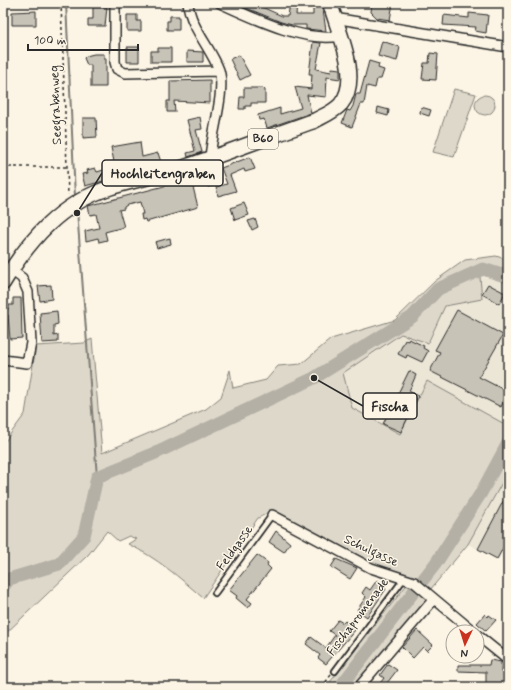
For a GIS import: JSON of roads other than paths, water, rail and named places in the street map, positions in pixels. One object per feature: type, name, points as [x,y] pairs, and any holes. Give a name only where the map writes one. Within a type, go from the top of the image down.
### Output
[{"type":"main road","name":"B60","points":[[3,283],[41,230],[74,203],[110,188],[210,159],[314,121],[328,114],[340,105],[347,93],[350,83],[350,70],[330,3]]},
{"type":"street","points":[[115,3],[115,62],[117,69],[125,73],[219,71]]},
{"type":"street","points":[[188,3],[191,17],[219,71],[221,89],[210,145],[210,159]]},
{"type":"street","points":[[220,3],[266,23],[319,38],[340,36]]},
{"type":"street","points":[[334,18],[508,47]]},
{"type":"street","points":[[3,360],[26,363],[31,343],[28,292],[22,278],[11,270]]},
{"type":"street","name":"Schulgasse","points":[[272,515],[371,568],[403,580],[414,582],[464,624]]},
{"type":"street","points":[[359,687],[434,599]]},
{"type":"street","points":[[485,641],[508,660]]},
{"type":"lane","name":"Feldgasse","points":[[216,593],[272,515]]},
{"type":"lane","name":"Fischapromenade","points":[[335,671],[403,580]]},
{"type":"waterway","points":[[66,3],[75,197]]},
{"type":"waterway","points":[[77,210],[97,477]]},
{"type":"waterway","points":[[3,587],[9,579],[59,564],[84,536],[97,477],[158,452],[314,378],[412,317],[438,289],[483,269],[508,277]]},
{"type":"waterway","points":[[340,687],[436,563],[481,493],[508,443]]},
{"type":"place","name":"Hochleitengraben","points":[[77,213]]},
{"type":"place","name":"Fischa","points":[[314,378]]}]
